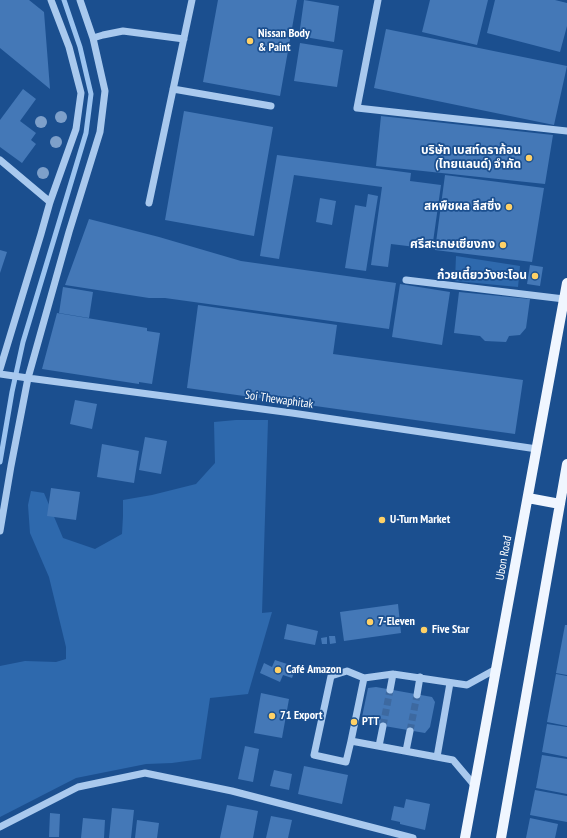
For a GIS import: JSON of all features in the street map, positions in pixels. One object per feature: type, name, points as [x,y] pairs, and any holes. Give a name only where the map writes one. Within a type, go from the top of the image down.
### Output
[{"type":"main road","name":"Ubon Road","points":[[465,838],[567,283]]},
{"type":"main road","points":[[501,838],[563,504],[567,464]]},
{"type":"main road","points":[[528,498],[563,504]]},
{"type":"street","points":[[0,369],[50,202],[76,129],[81,93],[69,47],[51,0]]},
{"type":"street","points":[[0,531],[28,378],[69,232],[100,132],[105,91],[93,38],[80,0]]},
{"type":"street","points":[[149,203],[192,0]]},
{"type":"street","points":[[378,0],[357,108],[567,131]]},
{"type":"street","points":[[93,38],[123,31],[184,39]]},
{"type":"street","points":[[174,89],[271,106]]},
{"type":"street","points":[[0,160],[50,202]]},
{"type":"street","points":[[406,280],[564,299]]},
{"type":"street","name":"Soi Thewaphitak","points":[[3,374],[292,413],[537,449]]},
{"type":"street","points":[[364,678],[346,762],[314,755],[331,676],[347,671],[364,678],[393,674],[466,685],[496,669]]},
{"type":"street","points":[[390,690],[393,674]]},
{"type":"street","points":[[417,695],[420,677]]},
{"type":"street","points":[[437,757],[450,683]]},
{"type":"street","points":[[379,746],[383,726]]},
{"type":"street","points":[[406,751],[410,731]]},
{"type":"street","points":[[351,741],[453,760],[475,786]]},
{"type":"street","points":[[0,827],[78,787],[145,773],[232,791],[414,838]]},
{"type":"shaded area","points":[[456,256],[520,266],[518,287],[455,281]]},
{"type":"shaded area","points":[[268,420],[262,613],[272,612],[248,694],[210,698],[201,759],[172,763],[146,764],[76,778],[0,817],[0,666],[25,661],[56,662],[66,659],[66,647],[49,577],[30,533],[28,505],[31,491],[44,493],[63,538],[95,549],[122,534],[123,500],[152,495],[196,484],[215,463],[214,422]]},
{"type":"building","points":[[0,0],[29,0],[44,12],[50,89],[0,48]]},
{"type":"building","name":"Nissan Body & Paint","points":[[218,0],[297,0],[280,96],[203,82]]},
{"type":"building","points":[[304,0],[339,6],[334,42],[299,36]]},
{"type":"building","points":[[430,0],[488,0],[477,45],[422,32]]},
{"type":"building","points":[[495,0],[555,0],[567,3],[567,26],[560,52],[487,33]]},
{"type":"building","points":[[386,29],[567,66],[554,125],[374,88]]},
{"type":"building","points":[[300,43],[343,50],[337,87],[294,81]]},
{"type":"building","points":[[23,89],[36,99],[20,121],[36,133],[31,140],[36,144],[22,163],[0,147],[0,120]]},
{"type":"building","points":[[184,111],[273,127],[254,236],[165,220]]},
{"type":"building","points":[[381,116],[553,135],[545,184],[376,166]]},
{"type":"building","points":[[277,155],[411,173],[410,181],[441,185],[432,249],[391,244],[388,267],[371,265],[382,187],[294,175],[279,259],[260,256]]},
{"type":"building","points":[[445,175],[544,188],[532,262],[435,250]]},
{"type":"building","points":[[368,194],[378,196],[366,271],[345,268],[355,205],[366,207]]},
{"type":"building","points":[[320,198],[336,201],[332,225],[316,222]]},
{"type":"building","points":[[89,219],[159,237],[241,261],[396,283],[389,329],[165,298],[149,298],[65,285]]},
{"type":"building","points":[[0,250],[7,252],[0,273]]},
{"type":"building","name":"ก๋วยเตี๋ยววังชะโอน","points":[[530,265],[543,267],[540,286],[527,284]]},
{"type":"building","points":[[400,284],[450,292],[442,345],[392,337]]},
{"type":"building","points":[[63,287],[93,292],[89,318],[59,313]]},
{"type":"building","points":[[459,292],[530,299],[526,328],[520,335],[509,336],[506,342],[485,341],[480,336],[454,333]]},
{"type":"building","points":[[198,305],[337,325],[333,354],[523,380],[515,434],[187,388]]},
{"type":"building","points":[[57,313],[147,328],[147,331],[160,333],[152,384],[139,382],[139,384],[42,369]]},
{"type":"building","points":[[75,400],[97,404],[92,429],[70,424]]},
{"type":"building","points":[[145,437],[167,441],[161,474],[139,470]]},
{"type":"building","points":[[102,444],[139,451],[134,483],[97,477]]},
{"type":"building","points":[[51,488],[80,492],[76,520],[47,516]]},
{"type":"building","name":"7-Eleven","points":[[398,604],[401,633],[344,641],[340,612]]},
{"type":"building","points":[[287,624],[318,631],[315,645],[284,639]]},
{"type":"building","points":[[565,625],[567,625],[567,675],[556,673]]},
{"type":"building","name":"Five Star","points":[[421,626],[428,627],[426,634],[420,633]]},
{"type":"building","points":[[329,636],[335,636],[336,643],[330,644]]},
{"type":"building","points":[[327,637],[327,644],[322,644],[321,638]]},
{"type":"building","name":"Café Amazon","points":[[275,660],[296,667],[292,678],[283,675],[280,682],[260,673],[264,663],[272,667]]},
{"type":"building","points":[[556,674],[567,676],[567,726],[547,722]]},
{"type":"building","points":[[376,687],[432,697],[435,702],[430,727],[425,733],[367,723],[362,717],[368,688]]},
{"type":"building","name":"71 Export","points":[[261,693],[289,699],[282,738],[254,733]]},
{"type":"building","points":[[547,724],[567,727],[567,757],[542,752]]},
{"type":"building","points":[[245,746],[259,749],[253,782],[238,779]]},
{"type":"building","points":[[542,755],[567,759],[567,794],[536,788]]},
{"type":"building","points":[[304,766],[348,775],[342,804],[298,794]]},
{"type":"building","points":[[274,770],[292,774],[289,790],[270,786]]},
{"type":"building","points":[[535,790],[567,796],[567,822],[530,815]]},
{"type":"building","points":[[406,799],[430,804],[425,830],[400,824],[400,822],[391,820],[394,806],[404,808]]},
{"type":"building","points":[[227,805],[258,811],[253,838],[220,838]]},
{"type":"building","points":[[112,808],[134,810],[131,838],[109,838]]},
{"type":"building","points":[[50,813],[60,814],[59,837],[49,837]]},
{"type":"building","points":[[271,816],[292,820],[288,838],[266,838]]},
{"type":"building","points":[[83,818],[105,820],[104,838],[81,838]]},
{"type":"building","points":[[530,818],[558,824],[555,838],[526,838]]},
{"type":"building","points":[[137,820],[159,823],[157,838],[135,838]]},
{"type":"waterway","points":[[0,462],[12,392],[23,342],[86,133],[91,94],[80,47],[64,0]]},
{"type":"tunnel","points":[[383,726],[390,690]]},
{"type":"tunnel","points":[[410,731],[417,695]]},
{"type":"place","name":"Nissan Body & Paint","points":[[250,41]]},
{"type":"place","name":"บริษัท เบสท์ดราก้อน (ไทยแลนด์) จำกัด","points":[[529,158]]},
{"type":"place","name":"สหพืชผล ลีสซิ่ง","points":[[509,207]]},
{"type":"place","name":"ศรีสะเกษเซียงกง","points":[[503,245]]},
{"type":"place","name":"ก๋วยเตี๋ยววังชะโอน","points":[[535,276]]},
{"type":"place","name":"U-Turn Market","points":[[382,520]]},
{"type":"place","name":"7-Eleven","points":[[370,622]]},
{"type":"place","name":"Five Star","points":[[424,630]]},
{"type":"place","name":"Café Amazon","points":[[278,670]]},
{"type":"place","name":"71 Export","points":[[272,716]]},
{"type":"place","name":"PTT","points":[[354,722]]}]
